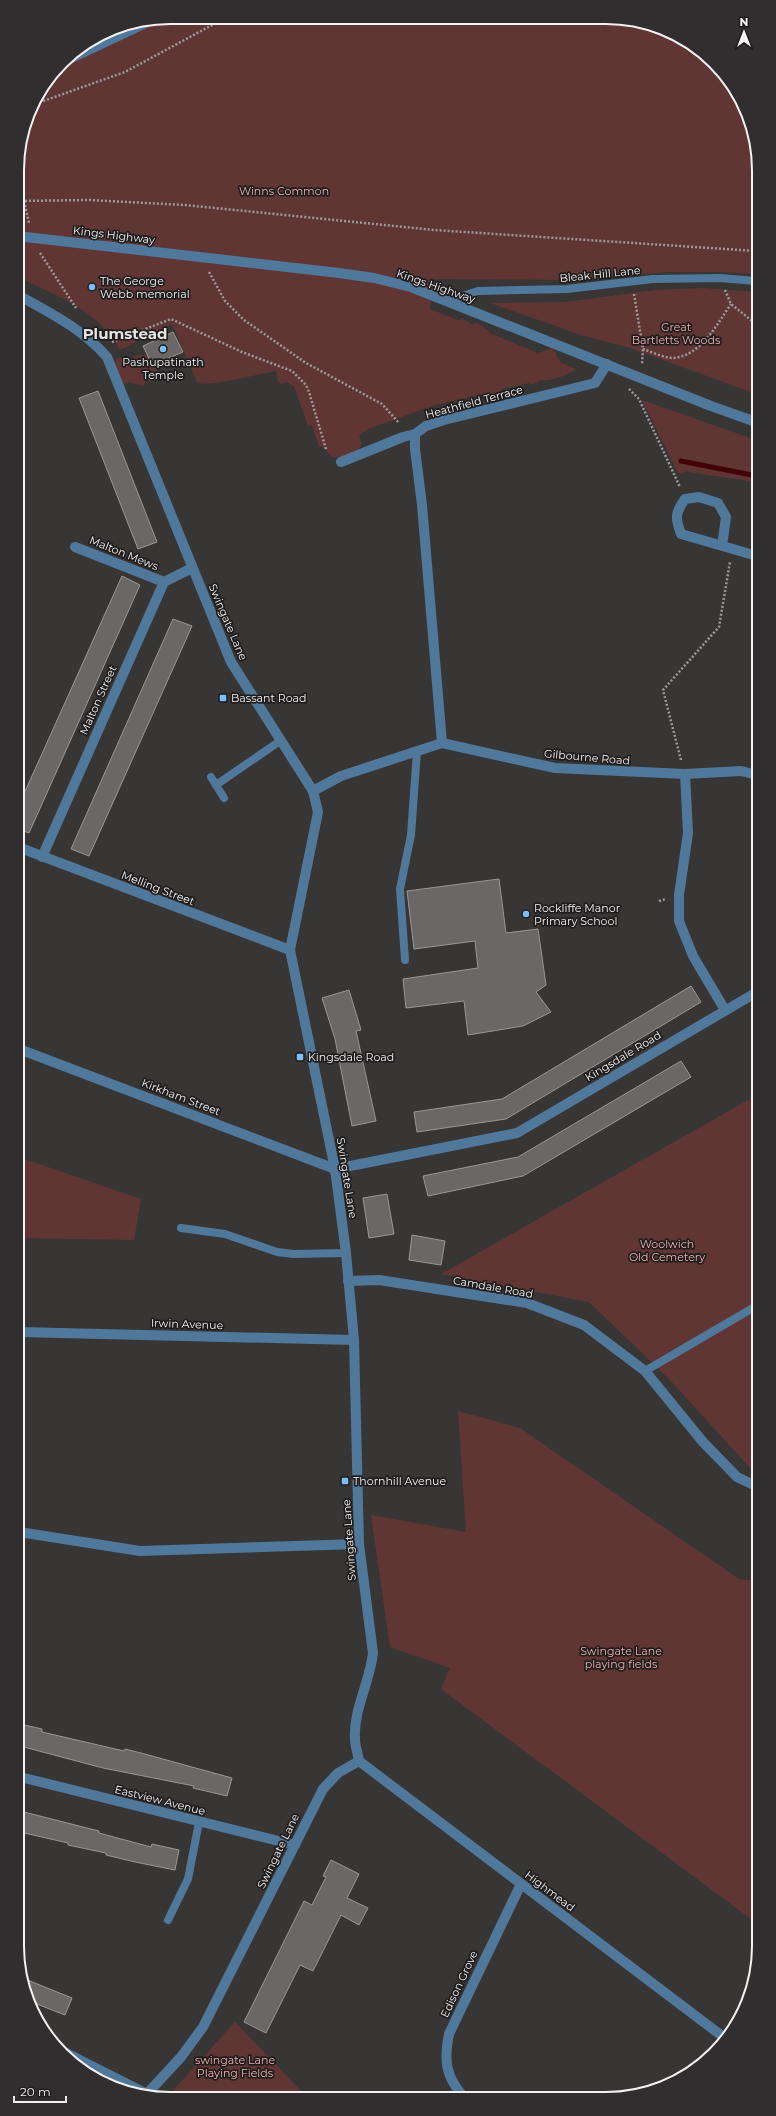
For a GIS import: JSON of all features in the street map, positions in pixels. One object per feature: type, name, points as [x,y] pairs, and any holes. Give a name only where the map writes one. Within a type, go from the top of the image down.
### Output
[{"type":"street","points":[[84,52],[134,29]]},
{"type":"street","name":"Kings Highway","points":[[24,237],[374,278],[411,287],[711,406],[752,421]]},
{"type":"street","name":"Swingate Lane","points":[[24,298],[92,339],[108,357],[231,662],[313,791],[318,812],[290,950],[335,1169],[346,1254],[354,1340],[359,1544],[373,1653],[371,1670],[356,1723],[355,1740],[359,1760],[338,1773],[323,1789],[203,2027],[181,2057],[150,2091]]},
{"type":"street","name":"Heathfield Terrace","points":[[342,462],[403,437],[416,434],[426,426],[444,420],[595,383],[606,364]]},
{"type":"street","points":[[313,791],[341,776],[442,743],[422,505],[415,449],[416,434]]},
{"type":"street","points":[[722,546],[726,517],[718,503],[699,497],[685,499],[678,509],[676,521],[680,534],[752,555]]},
{"type":"street","name":"Malton Mews","points":[[75,547],[164,582]]},
{"type":"street","points":[[164,582],[192,568]]},
{"type":"street","name":"Malton Street","points":[[42,857],[164,582]]},
{"type":"street","name":"Gilbourne Road","points":[[442,743],[555,768],[685,774],[741,771],[752,774]]},
{"type":"street","points":[[685,774],[688,833],[679,896],[679,921],[693,956],[725,1010]]},
{"type":"street","name":"Melling Street","points":[[24,850],[290,950]]},
{"type":"street","name":"Kingsdale Road","points":[[335,1169],[517,1133],[752,995]]},
{"type":"street","name":"Kirkham Street","points":[[24,1050],[335,1169]]},
{"type":"street","name":"Camdale Road","points":[[348,1281],[379,1280],[526,1303],[584,1325],[645,1371],[703,1442],[737,1477],[752,1484]]},
{"type":"street","name":"Irwin Avenue","points":[[24,1332],[354,1340]]},
{"type":"street","points":[[24,1533],[140,1551],[359,1544]]},
{"type":"street","name":"Highmead","points":[[359,1760],[721,2036]]},
{"type":"street","name":"Eastview Avenue","points":[[24,1779],[295,1845]]},
{"type":"street","name":"Edison Grove","points":[[460,2092],[448,2075],[445,2054],[449,2034],[521,1884]]},
{"type":"street","points":[[78,2059],[128,2086]]},
{"type":"lane","name":"Bleak Hill Lane","points":[[447,301],[478,291],[567,289],[633,281],[720,278],[752,281]]},
{"type":"lane","points":[[224,798],[214,781],[280,741]]},
{"type":"lane","points":[[405,960],[400,889],[411,835],[417,751]]},
{"type":"lane","points":[[181,1228],[225,1234],[277,1252],[294,1254],[346,1254]]},
{"type":"lane","points":[[645,1371],[752,1309]]},
{"type":"lane","points":[[168,1920],[188,1878],[199,1822]]},
{"type":"path","points":[[41,102],[125,72],[214,24]]},
{"type":"path","points":[[29,223],[24,201],[89,200],[186,205],[434,230],[752,251]]},
{"type":"path","points":[[40,253],[76,308]]},
{"type":"path","points":[[209,272],[225,301],[244,320],[306,363],[382,404],[398,422]]},
{"type":"path","points":[[720,278],[731,304],[752,321]]},
{"type":"path","points":[[633,281],[643,349],[642,378]]},
{"type":"path","points":[[643,349],[672,358],[687,354],[702,344],[731,304]]},
{"type":"path","points":[[112,342],[171,319],[242,352],[292,371],[306,385],[326,449]]},
{"type":"path","points":[[628,387],[639,399],[685,499]]},
{"type":"path","points":[[685,774],[663,690],[719,627],[732,549]]},
{"type":"green space","name":"Winns Common","points":[[160,24],[625,25],[644,29],[671,39],[702,60],[722,81],[737,105],[747,132],[752,160],[752,274],[670,272],[567,280],[434,279],[430,309],[458,320],[463,319],[472,324],[477,323],[488,330],[489,333],[538,353],[553,348],[558,359],[562,363],[576,369],[559,378],[540,380],[533,385],[529,383],[502,389],[498,396],[485,398],[475,396],[435,405],[368,429],[359,435],[362,444],[360,448],[349,455],[331,457],[322,446],[319,447],[312,425],[308,426],[294,386],[286,382],[282,384],[278,382],[276,371],[223,382],[201,384],[197,382],[172,324],[120,350],[112,336],[101,325],[89,315],[61,298],[24,280],[24,160],[29,132],[39,105],[54,81],[74,60],[105,39],[132,29]]},
{"type":"green space","name":"Great Bartletts Woods","points":[[704,288],[752,292],[752,393],[630,348],[581,335],[490,303],[565,302],[656,290]]},
{"type":"green space","points":[[136,355],[149,357],[158,365],[155,379],[151,382],[146,380],[143,386],[129,382],[125,384],[122,383],[115,365],[116,359],[123,357],[133,358]]},
{"type":"green space","points":[[642,400],[752,439],[752,482],[685,471],[684,474],[678,473]]},
{"type":"green space","name":"Woolwich Old Cemetery","points":[[752,1098],[752,1468],[669,1379],[589,1302],[441,1274]]},
{"type":"green space","points":[[24,1159],[141,1199],[134,1240],[24,1238]]},
{"type":"green space","name":"Swingate Lane playing fields","points":[[458,1411],[520,1428],[739,1579],[752,1580],[752,1920],[441,1689],[450,1668],[390,1647],[371,1515],[466,1532]]},
{"type":"green space","name":"swingate Lane Playing Fields","points":[[235,2022],[302,2092],[172,2092]]},
{"type":"building","name":"Pashupatinath Temple","points":[[173,332],[183,352],[152,365],[143,346]]},
{"type":"building","points":[[98,391],[157,542],[138,549],[79,398]]},
{"type":"building","points":[[122,576],[140,585],[29,833],[24,831],[24,794]]},
{"type":"building","points":[[173,619],[192,626],[89,856],[71,849]]},
{"type":"building","points":[[499,879],[506,933],[538,929],[546,985],[536,992],[551,1012],[523,1026],[468,1035],[464,1001],[406,1008],[403,979],[478,968],[475,941],[414,949],[407,891]]},
{"type":"building","points":[[691,986],[701,1002],[506,1119],[417,1132],[414,1112],[502,1099]]},
{"type":"building","points":[[349,990],[361,1030],[356,1031],[376,1121],[352,1126],[335,1039],[322,998]]},
{"type":"building","points":[[681,1061],[691,1077],[523,1176],[428,1196],[423,1176],[518,1157]]},
{"type":"building","points":[[387,1194],[394,1234],[369,1238],[363,1198]]},
{"type":"building","points":[[412,1235],[445,1241],[441,1265],[409,1260]]},
{"type":"building","points":[[24,1725],[42,1729],[42,1732],[124,1751],[125,1749],[232,1778],[227,1796],[193,1788],[194,1786],[103,1768],[24,1747]]},
{"type":"building","points":[[24,1812],[99,1831],[99,1833],[151,1847],[152,1844],[179,1850],[175,1870],[106,1855],[106,1853],[68,1845],[68,1843],[24,1833]]},
{"type":"building","points":[[331,1860],[359,1874],[347,1898],[368,1908],[359,1925],[341,1915],[313,1971],[300,1965],[266,2033],[244,2022],[304,1901],[312,1905],[326,1877],[323,1876]]},
{"type":"building","points":[[28,1980],[72,1998],[65,2015],[36,2004]]},
{"type":"waterway","points":[[681,461],[752,475]]},
{"type":"place","name":"The George Webb memorial","points":[[92,287]]},
{"type":"place","name":"Pashupatinath Temple","points":[[163,349]]},
{"type":"place","name":"Bassant Road","points":[[223,698]]},
{"type":"place","name":"Rockliffe Manor Primary School","points":[[526,914]]},
{"type":"place","name":"Kingsdale Road","points":[[300,1057]]},
{"type":"place","name":"Thornhill Avenue","points":[[345,1481]]},
{"type":"district","name":"Plumstead","points":[[125,333]]}]
